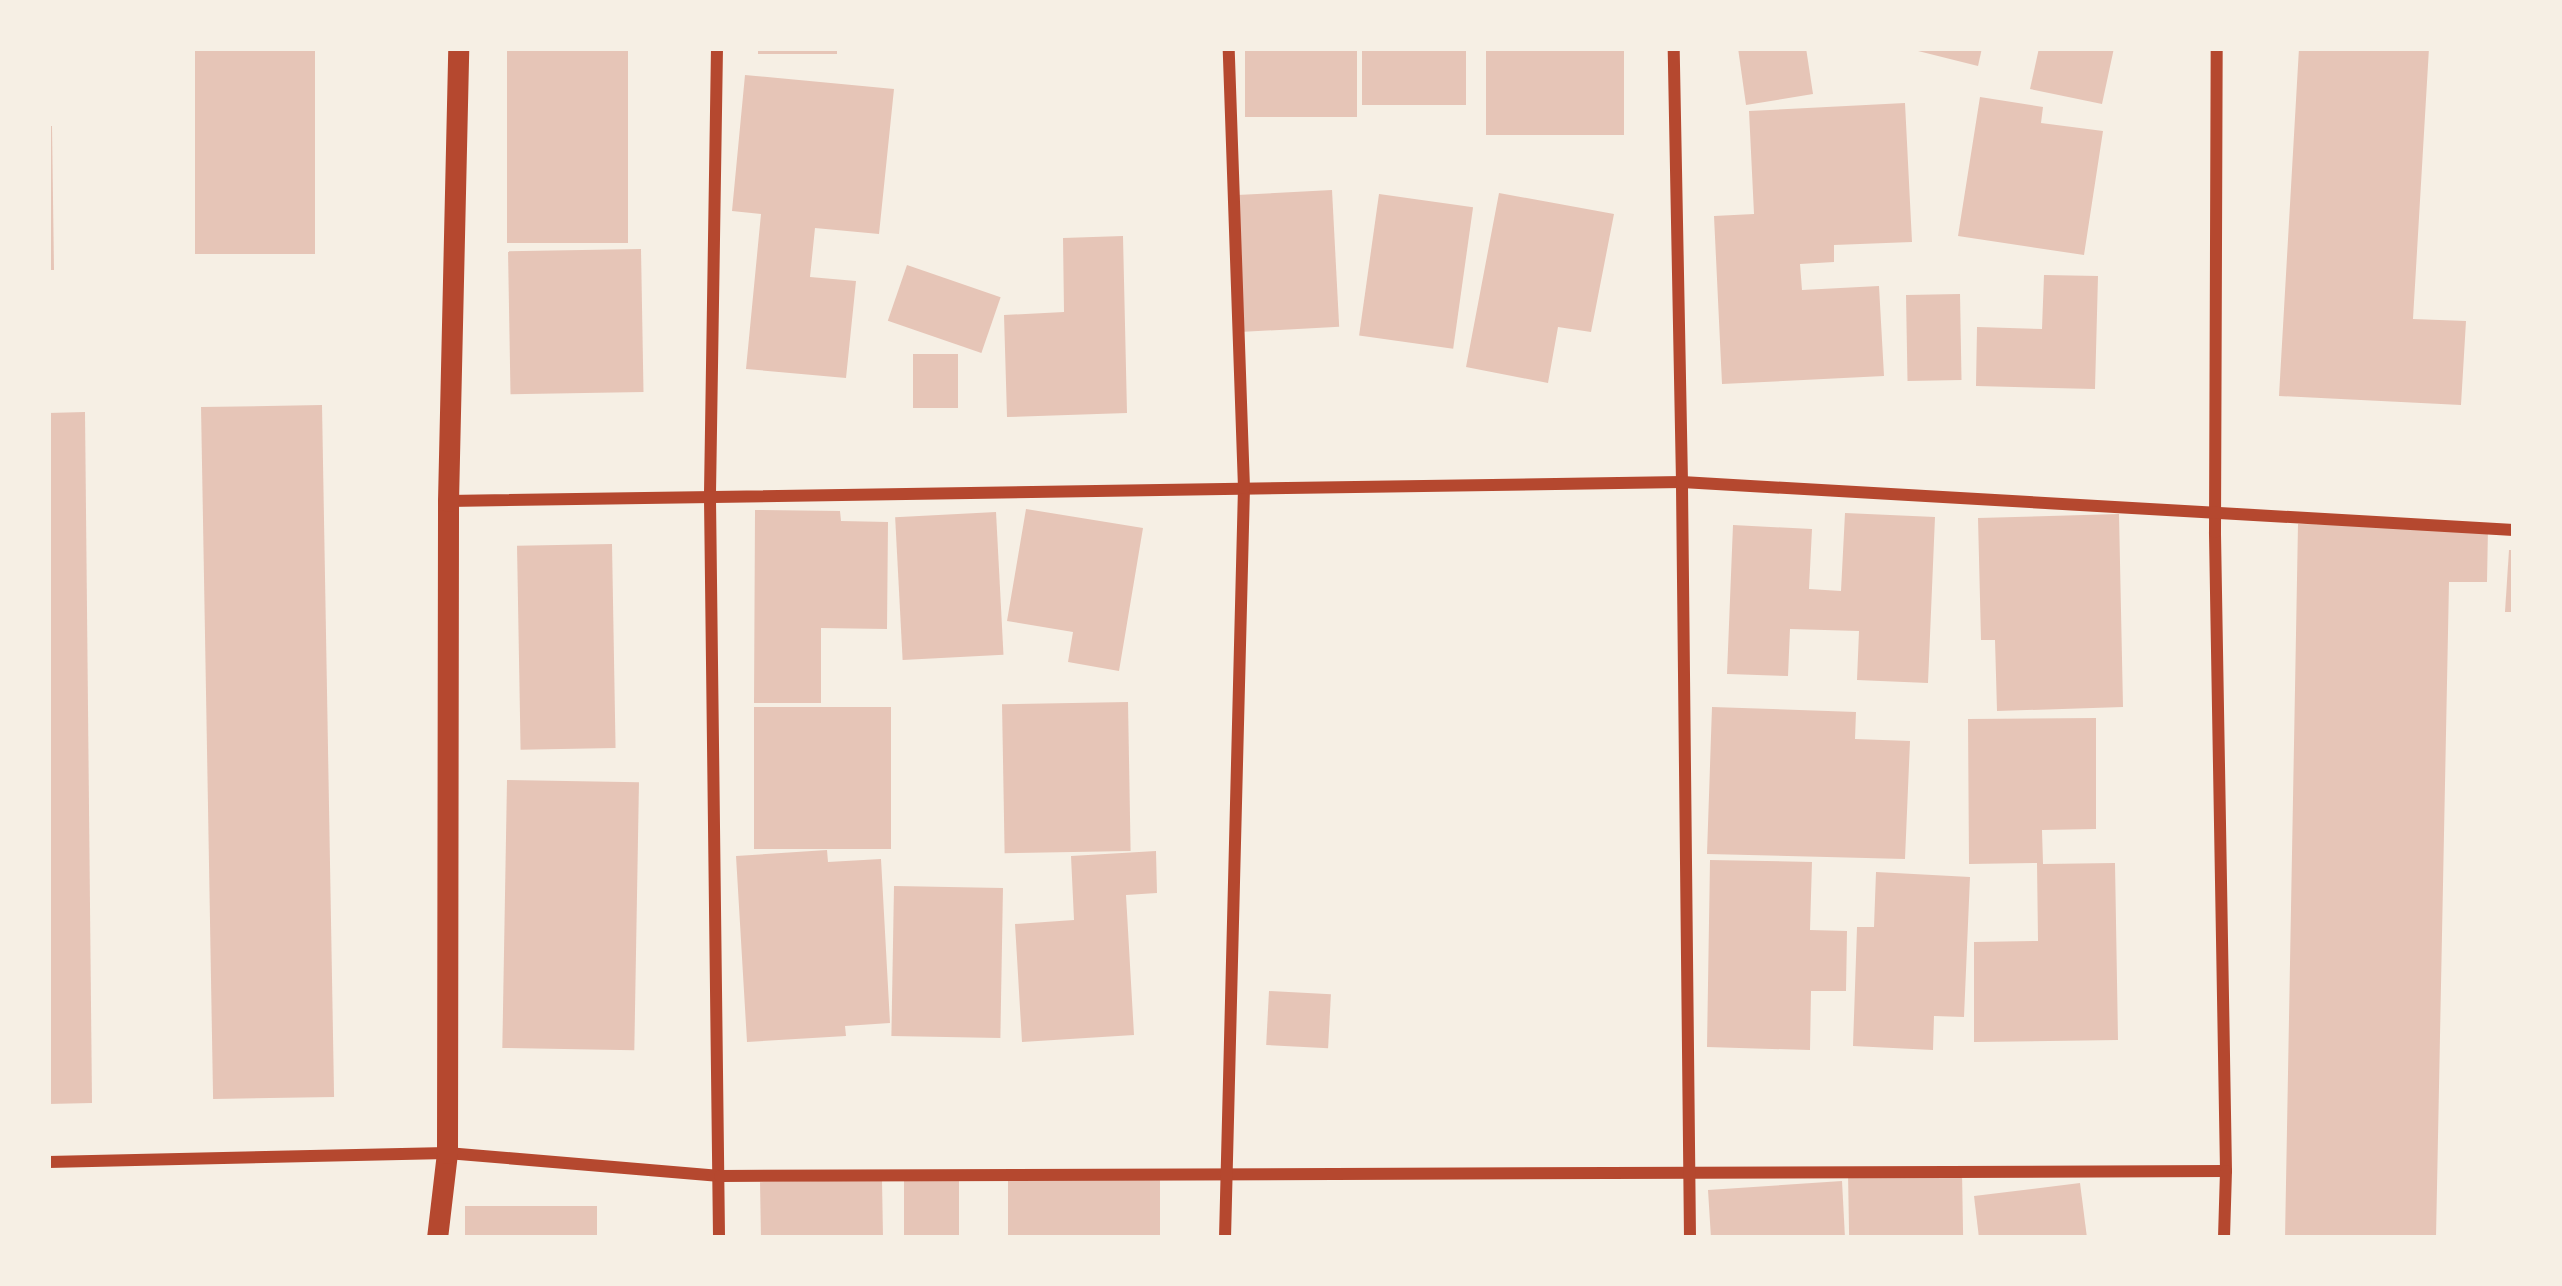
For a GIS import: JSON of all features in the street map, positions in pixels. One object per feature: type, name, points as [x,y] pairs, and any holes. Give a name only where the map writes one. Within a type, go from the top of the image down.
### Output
[{"type":"street","points":[[437,1238],[446,1153],[448,500],[458,48]]},
{"type":"street","points":[[717,48],[710,499],[719,1238]]},
{"type":"street","points":[[1225,1238],[1244,488],[1229,48]]},
{"type":"street","points":[[1673,48],[1690,1238]]},
{"type":"street","points":[[2217,48],[2215,513],[2224,1238]]},
{"type":"street","points":[[448,500],[1682,482],[2514,530]]},
{"type":"street","points":[[48,1162],[446,1153],[720,1176],[2226,1171]]},
{"type":"building","points":[[195,48],[315,48],[315,254],[195,254]]},
{"type":"building","points":[[507,48],[628,48],[628,243],[507,243]]},
{"type":"building","points":[[758,48],[837,48],[837,54],[758,54]]},
{"type":"building","points":[[1245,48],[1357,48],[1357,117],[1245,117]]},
{"type":"building","points":[[1362,48],[1466,48],[1466,105],[1362,105]]},
{"type":"building","points":[[1486,48],[1624,48],[1624,135],[1486,135]]},
{"type":"building","points":[[1738,48],[1806,48],[1813,94],[1746,105]]},
{"type":"building","points":[[1906,48],[1982,48],[1978,66]]},
{"type":"building","points":[[2039,48],[2114,48],[2102,104],[2030,89]]},
{"type":"building","points":[[2299,48],[2429,48],[2413,319],[2466,321],[2461,405],[2279,396]]},
{"type":"building","points":[[745,75],[894,89],[879,234],[815,228],[810,277],[856,281],[846,378],[746,369],[761,214],[732,211]]},
{"type":"building","points":[[1980,97],[2043,107],[2041,123],[2103,131],[2084,255],[1958,236]]},
{"type":"building","points":[[1905,103],[1912,242],[1834,245],[1834,262],[1800,264],[1802,290],[1879,286],[1884,376],[1722,384],[1714,216],[1754,214],[1749,111]]},
{"type":"building","points":[[48,126],[52,126],[54,270],[48,270]]},
{"type":"building","points":[[1332,190],[1339,327],[1239,332],[1232,195]]},
{"type":"building","points":[[1499,193],[1614,214],[1591,332],[1558,327],[1548,383],[1466,367]]},
{"type":"building","points":[[1379,194],[1473,207],[1453,349],[1359,336]]},
{"type":"building","points":[[1123,236],[1127,413],[1007,417],[1004,315],[1064,312],[1063,238]]},
{"type":"building","points":[[641,249],[643,392],[511,394],[508,251]]},
{"type":"building","points":[[907,265],[1001,297],[981,353],[888,321]]},
{"type":"building","points":[[2044,275],[2098,276],[2095,389],[1976,386],[1977,327],[2042,329]]},
{"type":"building","points":[[1960,294],[1962,380],[1908,381],[1906,295]]},
{"type":"building","points":[[913,354],[958,354],[958,408],[913,408]]},
{"type":"building","points":[[322,405],[334,1097],[213,1099],[201,407]]},
{"type":"building","points":[[85,412],[92,1103],[48,1104],[48,413]]},
{"type":"building","points":[[1026,509],[1143,528],[1119,671],[1068,662],[1073,632],[1007,621]]},
{"type":"building","points":[[755,510],[840,511],[841,521],[888,522],[887,629],[821,628],[821,703],[754,703]]},
{"type":"building","points":[[996,512],[1003,655],[903,660],[895,517]]},
{"type":"building","points":[[1845,513],[1935,517],[1928,683],[1857,680],[1859,631],[1790,629],[1788,676],[1727,674],[1733,525],[1812,529],[1809,589],[1841,591]]},
{"type":"building","points":[[2119,514],[2123,707],[1997,711],[1995,640],[1981,640],[1978,518]]},
{"type":"building","points":[[2298,524],[2488,527],[2487,582],[2449,582],[2436,1238],[2285,1238]]},
{"type":"building","points":[[612,544],[616,748],[521,750],[517,546]]},
{"type":"building","points":[[2509,550],[2514,550],[2514,612],[2505,612]]},
{"type":"building","points":[[1128,702],[1131,851],[1005,853],[1002,704]]},
{"type":"building","points":[[754,707],[891,707],[891,849],[754,849]]},
{"type":"building","points":[[1712,707],[1856,712],[1855,739],[1910,741],[1905,859],[1707,854]]},
{"type":"building","points":[[2096,718],[2096,829],[2042,830],[2043,864],[2115,863],[2118,1040],[1974,1042],[1974,942],[2038,941],[2037,863],[1969,864],[1968,719]]},
{"type":"building","points":[[507,780],[639,782],[634,1050],[502,1048]]},
{"type":"building","points":[[827,850],[828,862],[881,859],[890,1023],[845,1026],[846,1036],[747,1042],[736,856]]},
{"type":"building","points":[[1156,851],[1157,893],[1126,895],[1134,1035],[1022,1042],[1015,924],[1074,920],[1071,856]]},
{"type":"building","points":[[1710,860],[1812,862],[1810,930],[1847,931],[1846,991],[1811,991],[1810,1050],[1707,1047]]},
{"type":"building","points":[[1876,872],[1970,877],[1964,1017],[1934,1016],[1933,1050],[1853,1046],[1857,927],[1874,927]]},
{"type":"building","points":[[894,886],[1003,888],[1000,1038],[891,1036]]},
{"type":"building","points":[[1269,991],[1331,994],[1328,1048],[1266,1045]]},
{"type":"building","points":[[1962,1171],[1963,1238],[1849,1238],[1848,1173]]},
{"type":"building","points":[[904,1175],[959,1175],[959,1238],[904,1238]]},
{"type":"building","points":[[882,1180],[883,1238],[761,1238],[760,1182]]},
{"type":"building","points":[[1008,1180],[1160,1180],[1160,1238],[1008,1238]]},
{"type":"building","points":[[1842,1181],[1845,1238],[1711,1238],[1708,1190]]},
{"type":"building","points":[[2080,1183],[2087,1238],[1979,1238],[1974,1196]]},
{"type":"building","points":[[465,1206],[597,1206],[597,1238],[465,1238]]}]
